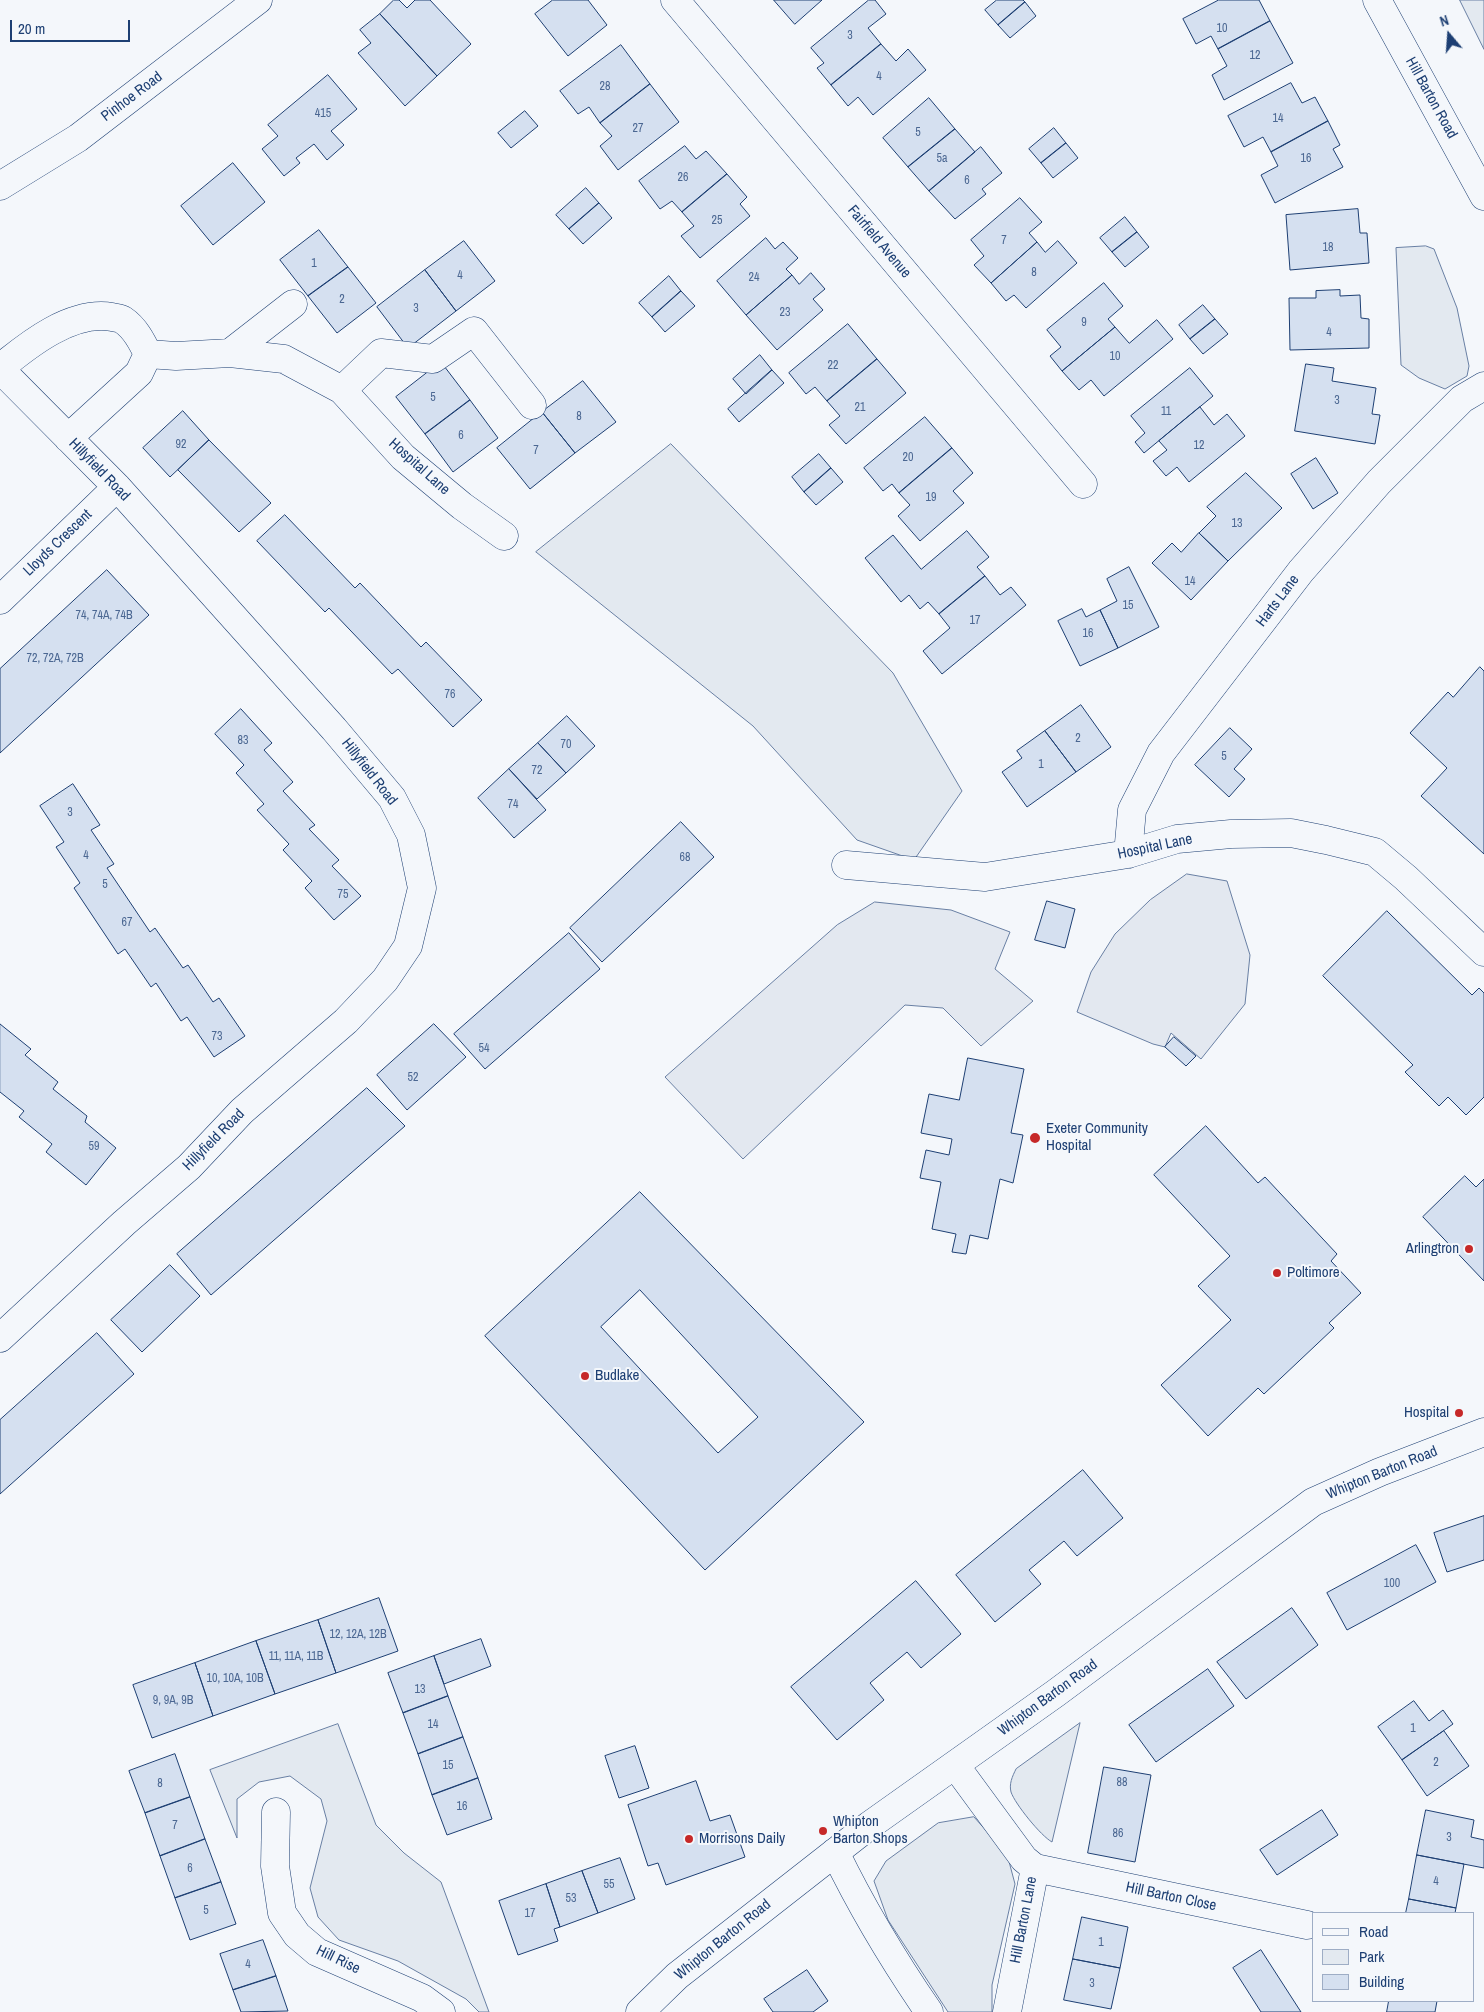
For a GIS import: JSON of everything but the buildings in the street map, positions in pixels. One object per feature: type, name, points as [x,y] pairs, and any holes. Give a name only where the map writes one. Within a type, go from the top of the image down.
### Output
[{"type":"street","name":"Pinhoe Road","points":[[0,186],[78,138],[258,0]]},
{"type":"street","name":"Fairfield Avenue","points":[[675,0],[1083,484]]},
{"type":"street","name":"Hill Barton Road","points":[[1378,0],[1484,196]]},
{"type":"street","points":[[230,353],[293,304]]},
{"type":"street","points":[[0,369],[24,348],[77,318],[99,315],[122,319],[138,336],[148,354],[139,373],[68,438]]},
{"type":"street","points":[[342,390],[381,353],[433,360],[474,331],[532,405]]},
{"type":"street","name":"Hospital Lane","points":[[148,354],[184,356],[230,353],[284,359],[342,390],[403,457],[462,506],[504,536]]},
{"type":"street","name":"Hillyfield Road","points":[[0,369],[117,487],[334,729],[392,798],[411,835],[422,888],[408,946],[385,980],[346,1021],[242,1111],[189,1167],[124,1223],[0,1338]]},
{"type":"street","name":"Harts Lane","points":[[1128,854],[1132,810],[1161,753],[1301,572],[1366,497],[1462,400],[1484,386]]},
{"type":"street","name":"Lloyds Crescent","points":[[0,600],[117,487]]},
{"type":"street","name":"Hospital Lane","points":[[846,865],[985,877],[1128,854],[1177,839],[1231,834],[1292,833],[1375,852],[1406,878],[1484,952]]},
{"type":"street","name":"Whipton Barton Road","points":[[640,2012],[678,1976],[870,1825],[1056,1693],[1313,1502],[1380,1472],[1484,1432]]},
{"type":"street","name":"Hill Barton Lane","points":[[955,1765],[1024,1859],[1034,1868],[1007,2012]]},
{"type":"street","name":"Hill Rise","points":[[276,1812],[275,1866],[282,1913],[297,1935],[317,1952],[422,1998],[441,2012]]},
{"type":"street","points":[[835,1852],[849,1881],[901,1971],[929,2012]]},
{"type":"street","name":"Hill Barton Close","points":[[1034,1868],[1307,1925]]},
{"type":"green space","points":[[1460,0],[1484,0],[1484,49]]},
{"type":"green space","points":[[1426,246],[1434,249],[1457,308],[1469,366],[1467,376],[1445,389],[1419,378],[1401,365],[1396,248]]},
{"type":"green space","points":[[671,444],[893,673],[962,791],[914,860],[857,840],[753,726],[536,552]]},
{"type":"green space","points":[[1080,1723],[1052,1842],[1035,1827],[1013,1797],[1010,1786],[1011,1780],[1016,1769]]},
{"type":"green space","points":[[338,1724],[376,1825],[404,1853],[441,1882],[489,2012],[479,2012],[466,1999],[398,1961],[339,1940],[318,1917],[310,1888],[327,1821],[321,1799],[290,1776],[259,1782],[237,1799],[237,1838],[210,1770]]},
{"type":"green space","points":[[974,1817],[1007,1854],[1015,1884],[992,1985],[992,2012],[948,2012],[888,1920],[874,1881],[886,1861],[938,1823]]},
{"type":"shaded area","points":[[1187,874],[1227,881],[1250,955],[1245,1004],[1201,1059],[1171,1033],[1165,1047],[1153,1044],[1077,1012],[1091,972],[1115,934],[1150,900]]},
{"type":"shaded area","points":[[875,902],[951,910],[1010,932],[995,969],[1033,1001],[981,1046],[943,1008],[905,1005],[743,1159],[665,1077],[837,925]]},
{"type":"place","name":"Exeter Community Hospital","points":[[1035,1138]]},
{"type":"place","name":"Arlingtron","points":[[1469,1249]]},
{"type":"place","name":"Poltimore","points":[[1277,1273]]},
{"type":"place","name":"Budlake","points":[[585,1376]]},
{"type":"place","name":"Hospital","points":[[1459,1413]]},
{"type":"place","name":"Whipton Barton Shops","points":[[823,1831]]},
{"type":"place","name":"Morrisons Daily","points":[[689,1839]]}]
